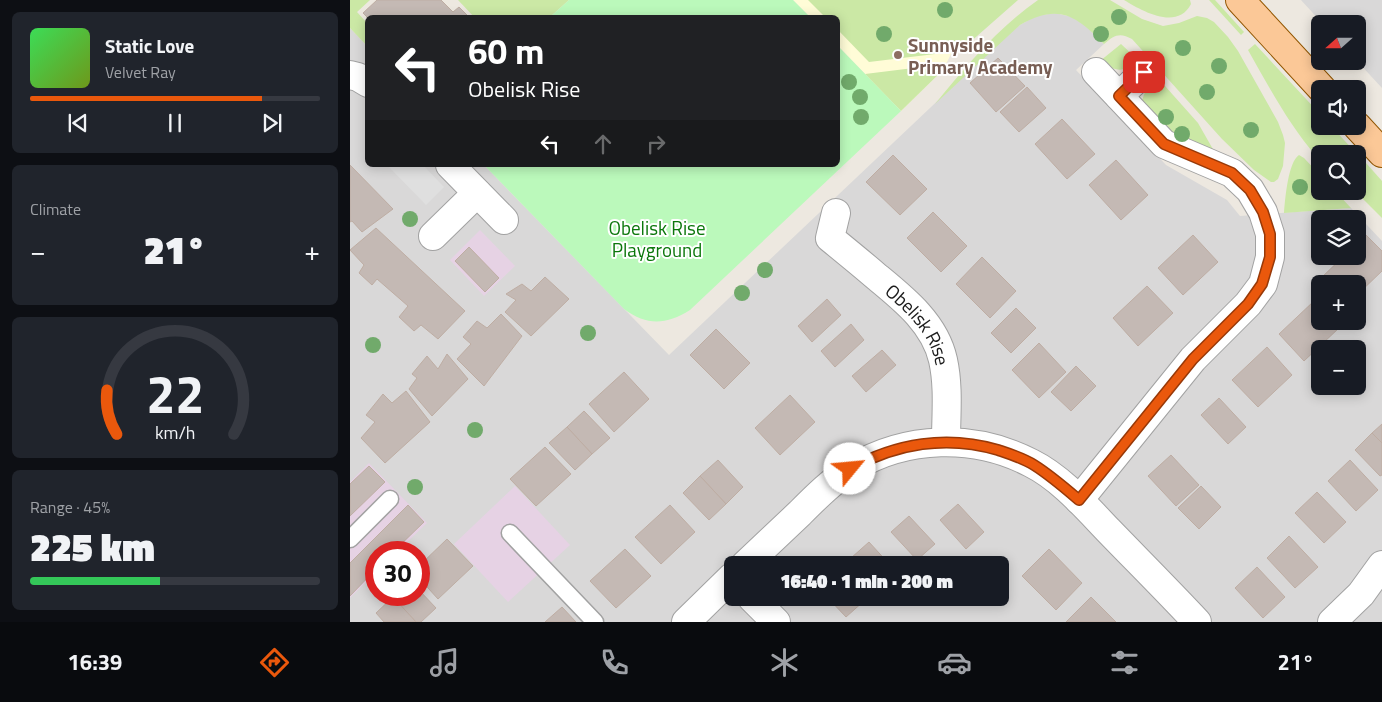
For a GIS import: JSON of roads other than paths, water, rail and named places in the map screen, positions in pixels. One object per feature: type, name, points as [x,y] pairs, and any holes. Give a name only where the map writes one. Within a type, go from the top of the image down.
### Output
[{"type":"main road","points":[[1240,0],[1314,80]]},
{"type":"main road","points":[[1365,135],[1382,153]]},
{"type":"street","points":[[1079,500],[1193,359],[1248,304],[1262,284],[1270,257],[1270,234],[1263,212],[1250,190],[1232,173],[1164,144],[1096,72]]},
{"type":"street","points":[[1119,96],[1144,72]]},
{"type":"street","points":[[350,75],[365,81]]},
{"type":"street","points":[[452,167],[504,220]]},
{"type":"street","points":[[433,236],[477,193]]},
{"type":"street","name":"Obelisk Rise","points":[[825,231],[902,298],[929,328],[942,358],[945,373],[946,441]]},
{"type":"street","points":[[754,556],[827,486],[850,469],[873,457],[897,448],[921,443],[946,441],[984,446],[1006,452],[1032,464],[1055,479],[1079,500],[1198,622]]},
{"type":"street","points":[[1332,622],[1361,594],[1382,565]]},
{"type":"street","points":[[686,622],[724,586]]},
{"type":"street","points":[[760,606],[776,622]]},
{"type":"lane","points":[[350,539],[390,499]]},
{"type":"lane","points":[[510,533],[595,622]]},
{"type":"place","name":"Sunnyside Primary Academy","points":[[898,55]]},
{"type":"park label","name":"Obelisk Rise Playground","points":[[657,238]]}]
